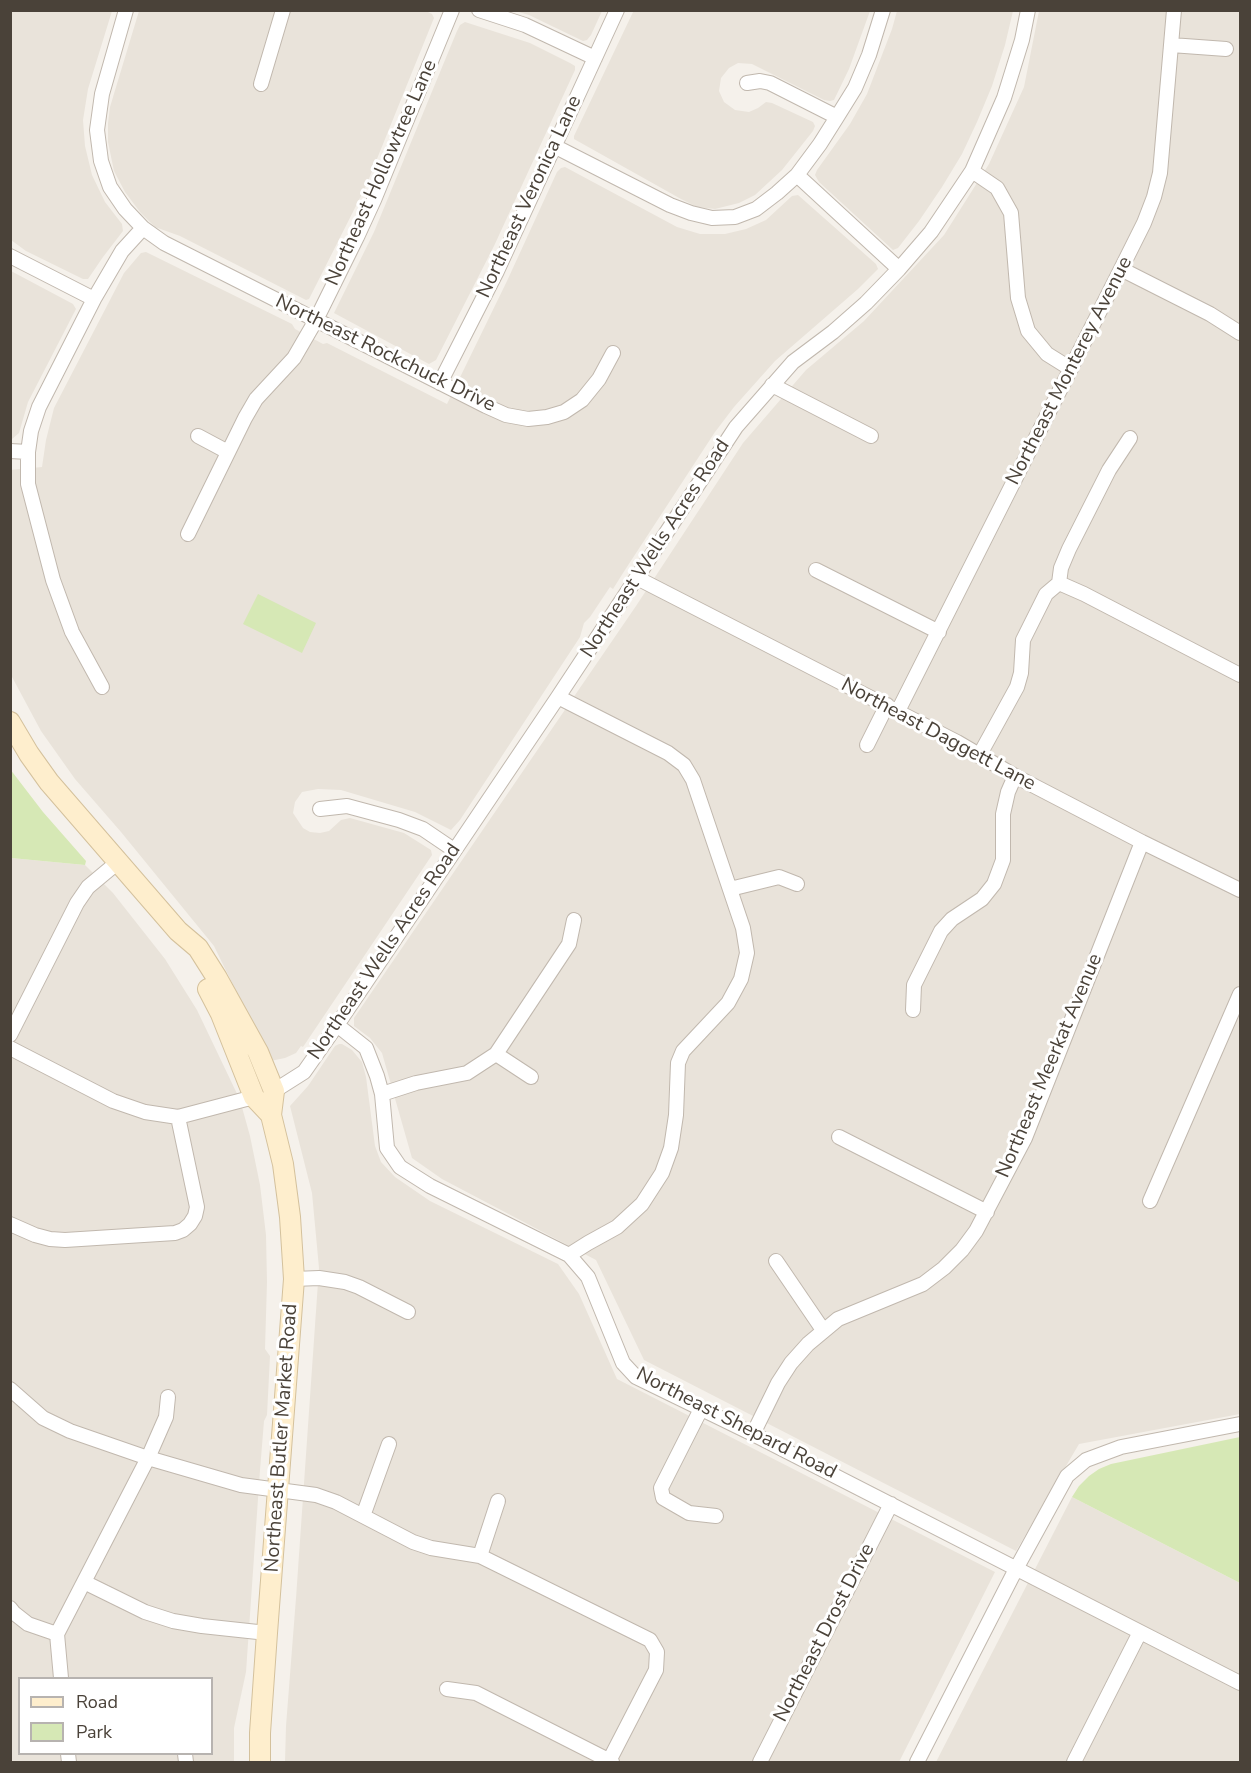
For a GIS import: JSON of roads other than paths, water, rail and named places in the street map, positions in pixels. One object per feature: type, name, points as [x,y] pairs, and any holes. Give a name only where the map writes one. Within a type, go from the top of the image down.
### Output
[{"type":"main road","name":"Northeast Butler Market Road","points":[[10,722],[49,782],[118,862],[180,940],[221,1014],[254,1097],[271,1115]]},
{"type":"main road","name":"Northeast Butler Market Road","points":[[180,940],[198,948],[217,978],[258,1052],[274,1092],[271,1115],[283,1164],[290,1217],[294,1279],[267,1633],[260,1762]]},
{"type":"street","name":"Northeast Rockchuck Drive","points":[[126,10],[102,94],[96,130],[100,161],[110,187],[125,209],[143,228],[164,243],[506,415],[528,419],[564,412],[582,400],[599,379],[613,353]]},
{"type":"street","points":[[261,84],[283,10]]},
{"type":"street","name":"Northeast Hollowtree Lane","points":[[188,534],[256,399],[294,358],[316,320],[374,200],[452,10]]},
{"type":"street","points":[[479,10],[525,25],[595,58]]},
{"type":"street","name":"Northeast Veronica Lane","points":[[440,383],[497,271],[617,10]]},
{"type":"street","points":[[554,146],[670,205],[691,213],[712,218],[735,217],[756,209],[797,175],[820,144],[855,88],[869,55],[883,10]]},
{"type":"street","name":"Northeast Wells Acres Road","points":[[274,1092],[304,1072],[337,1025],[736,427],[794,362],[866,303],[931,232],[972,171],[1004,98],[1022,40],[1028,10]]},
{"type":"street","name":"Northeast Monterey Avenue","points":[[867,745],[939,632],[1144,223],[1160,173],[1174,10]]},
{"type":"street","points":[[1172,45],[1226,49]]},
{"type":"street","points":[[747,83],[760,81],[770,83],[837,117]]},
{"type":"street","points":[[972,171],[997,188],[1011,213],[1018,298],[1028,331],[1047,354],[1071,369]]},
{"type":"street","points":[[797,175],[899,269]]},
{"type":"street","points":[[102,687],[72,632],[53,580],[28,484],[28,452],[31,431],[39,407],[94,299],[122,251],[143,228]]},
{"type":"street","points":[[10,256],[94,299]]},
{"type":"street","points":[[1122,269],[1210,314],[1240,333]]},
{"type":"street","points":[[772,385],[871,436]]},
{"type":"street","points":[[198,436],[228,452]]},
{"type":"street","points":[[979,756],[1017,687],[1021,673],[1023,640],[1046,594],[1059,583],[1061,568],[1069,549],[1109,470],[1130,438]]},
{"type":"street","points":[[10,451],[28,452]]},
{"type":"street","points":[[816,570],[939,632]]},
{"type":"street","name":"Northeast Daggett Lane","points":[[637,578],[957,742],[1014,776],[1240,890]]},
{"type":"street","points":[[1059,583],[1240,675]]},
{"type":"street","points":[[558,697],[668,753],[684,765],[693,780],[730,889],[743,928],[747,953],[741,979],[728,1003],[691,1040],[678,1063],[676,1115],[671,1148],[662,1173],[642,1204],[617,1227],[588,1242],[569,1256]]},
{"type":"street","points":[[913,1010],[914,985],[941,931],[952,919],[982,898],[994,884],[1003,860],[1003,814],[1014,776]]},
{"type":"street","points":[[320,809],[347,806],[399,820],[423,830],[454,850]]},
{"type":"street","name":"Northeast Meerkat Avenue","points":[[753,1434],[790,1363],[824,1330],[837,1319],[923,1284],[962,1250],[976,1231],[1025,1138],[1142,842]]},
{"type":"street","points":[[10,1035],[77,903],[88,887],[118,862]]},
{"type":"street","points":[[730,889],[778,877],[797,884]]},
{"type":"street","points":[[382,1094],[416,1083],[467,1072],[496,1054],[569,944],[574,920]]},
{"type":"street","points":[[1150,1201],[1240,994]]},
{"type":"street","name":"Northeast Shepard Road","points":[[337,1025],[366,1048],[382,1094],[387,1148],[400,1167],[430,1186],[569,1256],[588,1277],[623,1363],[636,1377],[753,1434],[1240,1683]]},
{"type":"street","points":[[10,1048],[113,1101],[145,1112],[178,1117],[254,1097]]},
{"type":"street","points":[[496,1054],[531,1077]]},
{"type":"street","points":[[10,1224],[35,1235],[65,1240],[175,1233],[183,1230],[195,1216],[197,1207],[178,1117]]},
{"type":"street","points":[[839,1137],[987,1212]]},
{"type":"street","points":[[776,1261],[824,1330]]},
{"type":"street","points":[[294,1279],[319,1278],[345,1282],[408,1312]]},
{"type":"street","points":[[10,1389],[43,1418],[104,1444],[240,1485],[316,1495],[336,1502],[413,1542],[430,1548],[480,1556],[650,1640],[657,1652],[656,1670],[611,1762],[476,1693],[447,1689]]},
{"type":"street","points":[[61,1677],[57,1634],[148,1458],[166,1417],[168,1397]]},
{"type":"street","points":[[701,1409],[661,1488],[663,1498],[689,1513],[716,1516]]},
{"type":"street","points":[[917,1762],[1016,1569],[1067,1476],[1086,1460],[1121,1447],[1240,1424]]},
{"type":"street","points":[[363,1516],[389,1444]]},
{"type":"street","points":[[480,1556],[498,1501]]},
{"type":"street","name":"Northeast Drost Drive","points":[[760,1762],[891,1504]]},
{"type":"street","points":[[84,1582],[146,1612],[173,1621],[267,1633]]},
{"type":"street","points":[[10,1608],[28,1624],[57,1634]]},
{"type":"street","points":[[1074,1762],[1140,1632]]}]
